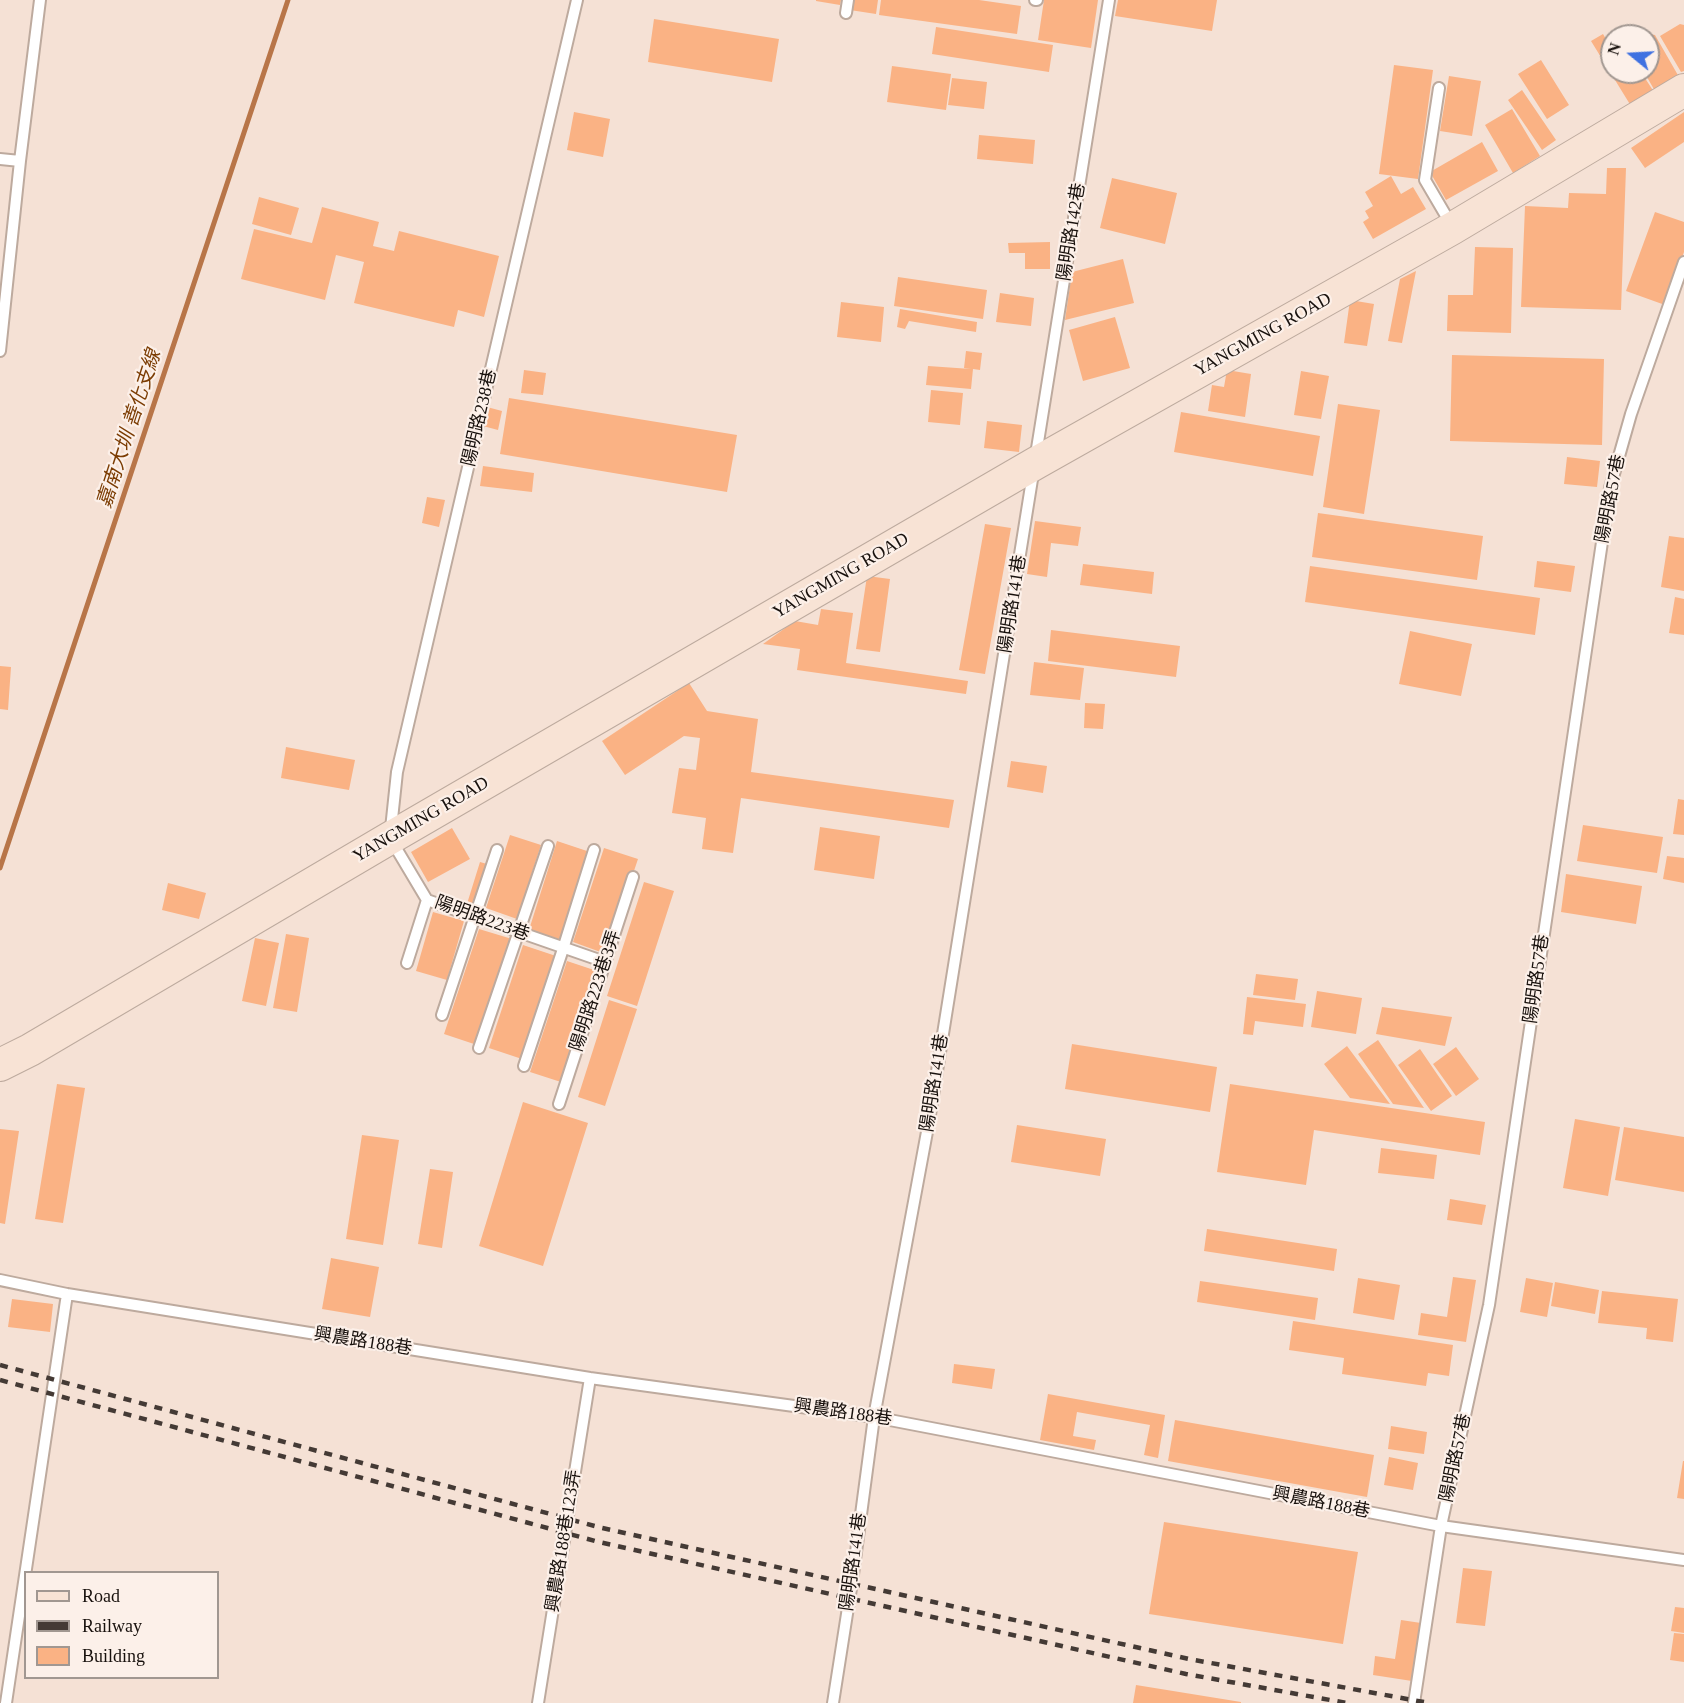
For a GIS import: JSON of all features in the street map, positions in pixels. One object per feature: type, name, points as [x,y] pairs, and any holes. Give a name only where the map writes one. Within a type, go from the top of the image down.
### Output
[{"type":"street","name":"YANGMING ROAD","points":[[0,1065],[40,1044],[1036,463],[1453,228],[1684,90]]},
{"type":"lane","points":[[0,351],[40,0]]},
{"type":"lane","name":"陽明路238巷","points":[[390,838],[397,772],[577,0]]},
{"type":"lane","points":[[846,13],[848,0]]},
{"type":"lane","name":"陽明路142巷","points":[[1036,463],[1109,0]]},
{"type":"lane","points":[[1439,88],[1425,180],[1453,228]]},
{"type":"lane","points":[[0,159],[20,161]]},
{"type":"lane","name":"陽明路57巷","points":[[1414,1703],[1441,1526],[1489,1305],[1610,488],[1631,414],[1684,262]]},
{"type":"lane","name":"陽明路141巷","points":[[833,1703],[874,1417],[929,1121],[1036,463]]},
{"type":"lane","name":"陽明路223巷","points":[[390,838],[427,900],[605,962]]},
{"type":"lane","points":[[479,1048],[548,846]]},
{"type":"lane","points":[[441,1015],[497,850]]},
{"type":"lane","points":[[524,1066],[594,850]]},
{"type":"lane","name":"陽明路223巷3弄","points":[[559,1104],[633,877]]},
{"type":"lane","points":[[407,963],[427,900]]},
{"type":"lane","name":"興農路188巷","points":[[0,1280],[67,1294],[590,1378],[874,1417],[1441,1526],[1684,1560]]},
{"type":"lane","points":[[26,1571],[67,1294]]},
{"type":"lane","name":"興農路188巷123弄","points":[[538,1703],[590,1378]]},
{"type":"lane","points":[[6,1703],[24,1582]]},
{"type":"building","points":[[816,0],[841,0],[840,5]]},
{"type":"building","points":[[851,0],[878,0],[876,14],[850,10]]},
{"type":"building","points":[[881,0],[979,0],[1021,6],[1017,34],[879,15]]},
{"type":"building","points":[[1044,0],[1098,0],[1091,48],[1038,40]]},
{"type":"building","points":[[1118,0],[1217,0],[1212,31],[1115,16]]},
{"type":"building","points":[[654,19],[779,39],[772,82],[648,62]]},
{"type":"building","points":[[1680,24],[1684,25],[1684,71],[1681,72],[1660,36]]},
{"type":"building","points":[[936,27],[1053,45],[1049,72],[932,54]]},
{"type":"building","points":[[1600,36],[1600,56],[1591,41]]},
{"type":"building","points":[[1660,44],[1679,77],[1655,91],[1651,84],[1660,84]]},
{"type":"building","points":[[1541,60],[1569,105],[1547,119],[1518,74]]},
{"type":"building","points":[[1394,65],[1433,70],[1418,179],[1379,174]]},
{"type":"building","points":[[892,66],[951,74],[946,110],[887,102]]},
{"type":"building","points":[[1449,76],[1481,81],[1472,136],[1440,131]]},
{"type":"building","points":[[952,78],[987,82],[984,109],[948,105]]},
{"type":"building","points":[[1617,84],[1649,84],[1654,92],[1631,106]]},
{"type":"building","points":[[1522,90],[1556,140],[1542,150],[1508,100]]},
{"type":"building","points":[[1512,109],[1540,156],[1513,173],[1485,125]]},
{"type":"building","points":[[574,112],[610,119],[603,157],[567,150]]},
{"type":"building","points":[[1684,112],[1684,142],[1645,168],[1631,148]]},
{"type":"building","points":[[979,135],[1035,140],[1033,164],[977,159]]},
{"type":"building","points":[[1482,142],[1498,171],[1446,200],[1430,172]]},
{"type":"building","points":[[1607,168],[1626,168],[1621,310],[1521,307],[1525,206],[1568,208],[1569,193],[1606,194]]},
{"type":"building","points":[[1391,176],[1401,194],[1413,187],[1426,209],[1373,239],[1363,222],[1369,218],[1365,211],[1373,206],[1365,192]]},
{"type":"building","points":[[1112,178],[1177,193],[1165,244],[1100,228]]},
{"type":"building","points":[[259,197],[299,208],[291,235],[252,224]]},
{"type":"building","points":[[322,207],[379,222],[373,246],[394,251],[399,231],[499,256],[484,317],[458,310],[454,327],[354,303],[364,262],[336,255],[325,300],[241,279],[254,229],[312,243]]},
{"type":"building","points":[[1655,212],[1684,222],[1684,252],[1665,305],[1626,291]]},
{"type":"building","points":[[1050,242],[1050,269],[1025,269],[1025,253],[1009,253],[1008,243]]},
{"type":"building","points":[[1475,247],[1513,248],[1511,333],[1447,331],[1448,295],[1473,295]]},
{"type":"building","points":[[1123,259],[1134,303],[1065,320],[1072,272]]},
{"type":"building","points":[[1416,271],[1402,343],[1388,341],[1400,279]]},
{"type":"building","points":[[898,277],[987,290],[983,319],[894,306]]},
{"type":"building","points":[[1000,293],[1034,298],[1031,326],[996,322]]},
{"type":"building","points":[[1350,300],[1374,304],[1367,346],[1344,343]]},
{"type":"building","points":[[841,302],[884,307],[881,342],[837,337]]},
{"type":"building","points":[[900,309],[977,322],[976,332],[909,321],[905,329],[897,327]]},
{"type":"building","points":[[1115,317],[1130,368],[1083,381],[1069,330]]},
{"type":"building","points":[[966,351],[982,353],[980,370],[973,369],[971,389],[926,385],[928,366],[971,369],[964,368]]},
{"type":"building","points":[[1452,355],[1604,359],[1602,445],[1450,441]]},
{"type":"building","points":[[524,370],[546,373],[543,395],[521,393]]},
{"type":"building","points":[[1227,370],[1251,374],[1245,417],[1208,411],[1212,385],[1224,387]]},
{"type":"building","points":[[1301,371],[1329,376],[1321,419],[1294,415]]},
{"type":"building","points":[[931,390],[963,393],[960,425],[928,422]]},
{"type":"building","points":[[509,398],[737,435],[727,492],[500,454]]},
{"type":"building","points":[[1338,404],[1380,410],[1364,514],[1323,507]]},
{"type":"building","points":[[487,407],[502,411],[498,430],[483,426]]},
{"type":"building","points":[[1181,412],[1320,436],[1313,476],[1174,452]]},
{"type":"building","points":[[987,421],[1022,425],[1019,452],[984,448]]},
{"type":"building","points":[[1567,457],[1600,461],[1597,487],[1564,484]]},
{"type":"building","points":[[483,466],[534,473],[532,492],[480,486]]},
{"type":"building","points":[[427,497],[445,500],[439,527],[422,523]]},
{"type":"building","points":[[1318,513],[1483,536],[1477,580],[1312,557]]},
{"type":"building","points":[[1035,521],[1081,527],[1078,546],[1051,543],[1047,577],[1027,574]]},
{"type":"building","points":[[985,524],[1011,528],[985,674],[959,670]]},
{"type":"building","points":[[1669,536],[1684,538],[1684,591],[1661,587]]},
{"type":"building","points":[[1537,561],[1575,566],[1571,592],[1534,587]]},
{"type":"building","points":[[1083,564],[1154,572],[1152,594],[1080,585]]},
{"type":"building","points":[[1310,566],[1540,598],[1535,635],[1305,602]]},
{"type":"building","points":[[867,576],[890,579],[880,652],[856,649]]},
{"type":"building","points":[[1675,597],[1684,599],[1684,635],[1669,633]]},
{"type":"building","points":[[821,609],[853,613],[846,663],[968,681],[966,694],[797,670],[800,649],[763,644],[795,621],[818,625]]},
{"type":"building","points":[[1051,630],[1180,646],[1176,677],[1048,661]]},
{"type":"building","points":[[1410,631],[1472,644],[1461,696],[1399,684]]},
{"type":"building","points":[[1034,662],[1084,668],[1080,700],[1030,695]]},
{"type":"building","points":[[0,666],[11,667],[8,710],[0,709]]},
{"type":"building","points":[[689,683],[707,711],[758,719],[751,772],[954,800],[949,828],[741,798],[733,853],[702,849],[706,818],[672,813],[679,768],[696,770],[700,738],[684,736],[625,775],[602,741]]},
{"type":"building","points":[[1085,703],[1105,704],[1103,729],[1084,728]]},
{"type":"building","points":[[286,747],[355,760],[349,790],[281,778]]},
{"type":"building","points":[[1011,761],[1047,766],[1043,793],[1007,787]]},
{"type":"building","points":[[1678,799],[1684,800],[1684,835],[1673,834]]},
{"type":"building","points":[[1583,825],[1663,837],[1657,873],[1577,861]]},
{"type":"building","points":[[820,827],[880,836],[874,879],[814,870]]},
{"type":"building","points":[[452,828],[470,859],[428,882],[411,852]]},
{"type":"building","points":[[510,835],[541,845],[517,919],[486,908]]},
{"type":"building","points":[[557,841],[590,852],[561,944],[528,933]]},
{"type":"building","points":[[604,848],[638,859],[606,954],[573,942]]},
{"type":"building","points":[[1667,856],[1684,858],[1684,883],[1663,879]]},
{"type":"building","points":[[480,862],[494,866],[480,910],[466,907]]},
{"type":"building","points":[[1566,874],[1642,886],[1636,924],[1561,912]]},
{"type":"building","points":[[644,882],[674,891],[637,1006],[607,996]]},
{"type":"building","points":[[168,883],[206,893],[199,919],[162,910]]},
{"type":"building","points":[[433,912],[464,921],[447,980],[416,971]]},
{"type":"building","points":[[479,929],[512,939],[477,1045],[444,1034]]},
{"type":"building","points":[[286,934],[309,938],[297,1012],[273,1008]]},
{"type":"building","points":[[255,938],[279,943],[266,1006],[242,1001]]},
{"type":"building","points":[[523,945],[556,956],[522,1059],[489,1048]]},
{"type":"building","points":[[567,961],[600,972],[564,1083],[530,1072]]},
{"type":"building","points":[[1256,974],[1298,979],[1295,1000],[1253,995]]},
{"type":"building","points":[[1317,991],[1362,998],[1356,1034],[1311,1027]]},
{"type":"building","points":[[1247,997],[1306,1004],[1303,1027],[1255,1021],[1253,1035],[1243,1034]]},
{"type":"building","points":[[609,1000],[637,1009],[605,1106],[578,1097]]},
{"type":"building","points":[[1382,1007],[1452,1017],[1445,1046],[1376,1034]]},
{"type":"building","points":[[1378,1040],[1424,1108],[1393,1104],[1358,1054]]},
{"type":"building","points":[[1072,1044],[1217,1067],[1210,1112],[1065,1089]]},
{"type":"building","points":[[1347,1046],[1390,1104],[1350,1098],[1324,1064]]},
{"type":"building","points":[[1456,1047],[1479,1079],[1456,1096],[1433,1064]]},
{"type":"building","points":[[1420,1049],[1452,1096],[1431,1111],[1398,1065]]},
{"type":"building","points":[[57,1084],[85,1088],[63,1223],[35,1219]]},
{"type":"building","points":[[1230,1084],[1485,1122],[1480,1155],[1314,1130],[1306,1185],[1217,1172]]},
{"type":"building","points":[[523,1102],[588,1123],[543,1266],[479,1246]]},
{"type":"building","points":[[1575,1119],[1620,1127],[1608,1196],[1563,1188]]},
{"type":"building","points":[[1017,1125],[1106,1139],[1100,1176],[1011,1162]]},
{"type":"building","points":[[1624,1127],[1684,1137],[1684,1192],[1615,1180]]},
{"type":"building","points":[[0,1129],[19,1131],[5,1224],[0,1223]]},
{"type":"building","points":[[362,1135],[399,1140],[383,1245],[346,1239]]},
{"type":"building","points":[[1381,1148],[1437,1155],[1434,1179],[1378,1173]]},
{"type":"building","points":[[430,1169],[453,1172],[442,1248],[418,1244]]},
{"type":"building","points":[[1450,1199],[1486,1205],[1482,1225],[1447,1220]]},
{"type":"building","points":[[1207,1229],[1337,1249],[1334,1271],[1204,1251]]},
{"type":"building","points":[[331,1258],[379,1267],[370,1317],[322,1309]]},
{"type":"building","points":[[1453,1277],[1476,1280],[1466,1342],[1418,1335],[1421,1313],[1447,1317]]},
{"type":"building","points":[[1358,1278],[1400,1285],[1394,1320],[1353,1313]]},
{"type":"building","points":[[1526,1278],[1553,1283],[1547,1317],[1520,1312]]},
{"type":"building","points":[[1200,1281],[1318,1298],[1315,1320],[1197,1302]]},
{"type":"building","points":[[1555,1282],[1599,1290],[1595,1314],[1551,1306]]},
{"type":"building","points":[[1602,1291],[1678,1299],[1673,1342],[1646,1339],[1647,1328],[1598,1323]]},
{"type":"building","points":[[12,1299],[53,1304],[50,1332],[8,1327]]},
{"type":"building","points":[[1293,1321],[1453,1345],[1449,1376],[1428,1373],[1426,1386],[1342,1374],[1344,1358],[1289,1350]]},
{"type":"building","points":[[954,1364],[995,1369],[992,1389],[952,1383]]},
{"type":"building","points":[[1048,1394],[1165,1415],[1158,1458],[1144,1455],[1150,1425],[1077,1412],[1073,1436],[1096,1440],[1094,1450],[1040,1440]]},
{"type":"building","points":[[1175,1420],[1374,1455],[1367,1497],[1168,1461]]},
{"type":"building","points":[[1391,1426],[1427,1432],[1424,1454],[1388,1449]]},
{"type":"building","points":[[1389,1457],[1418,1463],[1413,1490],[1384,1485]]},
{"type":"building","points":[[1684,1461],[1684,1499],[1677,1498]]},
{"type":"building","points":[[1164,1522],[1358,1552],[1343,1644],[1149,1614]]},
{"type":"building","points":[[1463,1568],[1492,1571],[1485,1626],[1456,1623]]},
{"type":"building","points":[[1675,1607],[1684,1608],[1684,1633],[1671,1631]]},
{"type":"building","points":[[1401,1620],[1421,1623],[1412,1681],[1373,1675],[1375,1656],[1395,1659]]},
{"type":"building","points":[[1674,1633],[1684,1634],[1684,1662],[1670,1660]]},
{"type":"building","points":[[1136,1685],[1241,1702],[1241,1703],[1133,1703]]},
{"type":"waterway","name":"嘉南大圳 善化支線","points":[[0,868],[288,0]]},
{"type":"railway","points":[[0,1365],[602,1528],[1189,1659],[1429,1703]]},
{"type":"railway","points":[[0,1380],[599,1542],[1186,1674],[1347,1703]]}]
